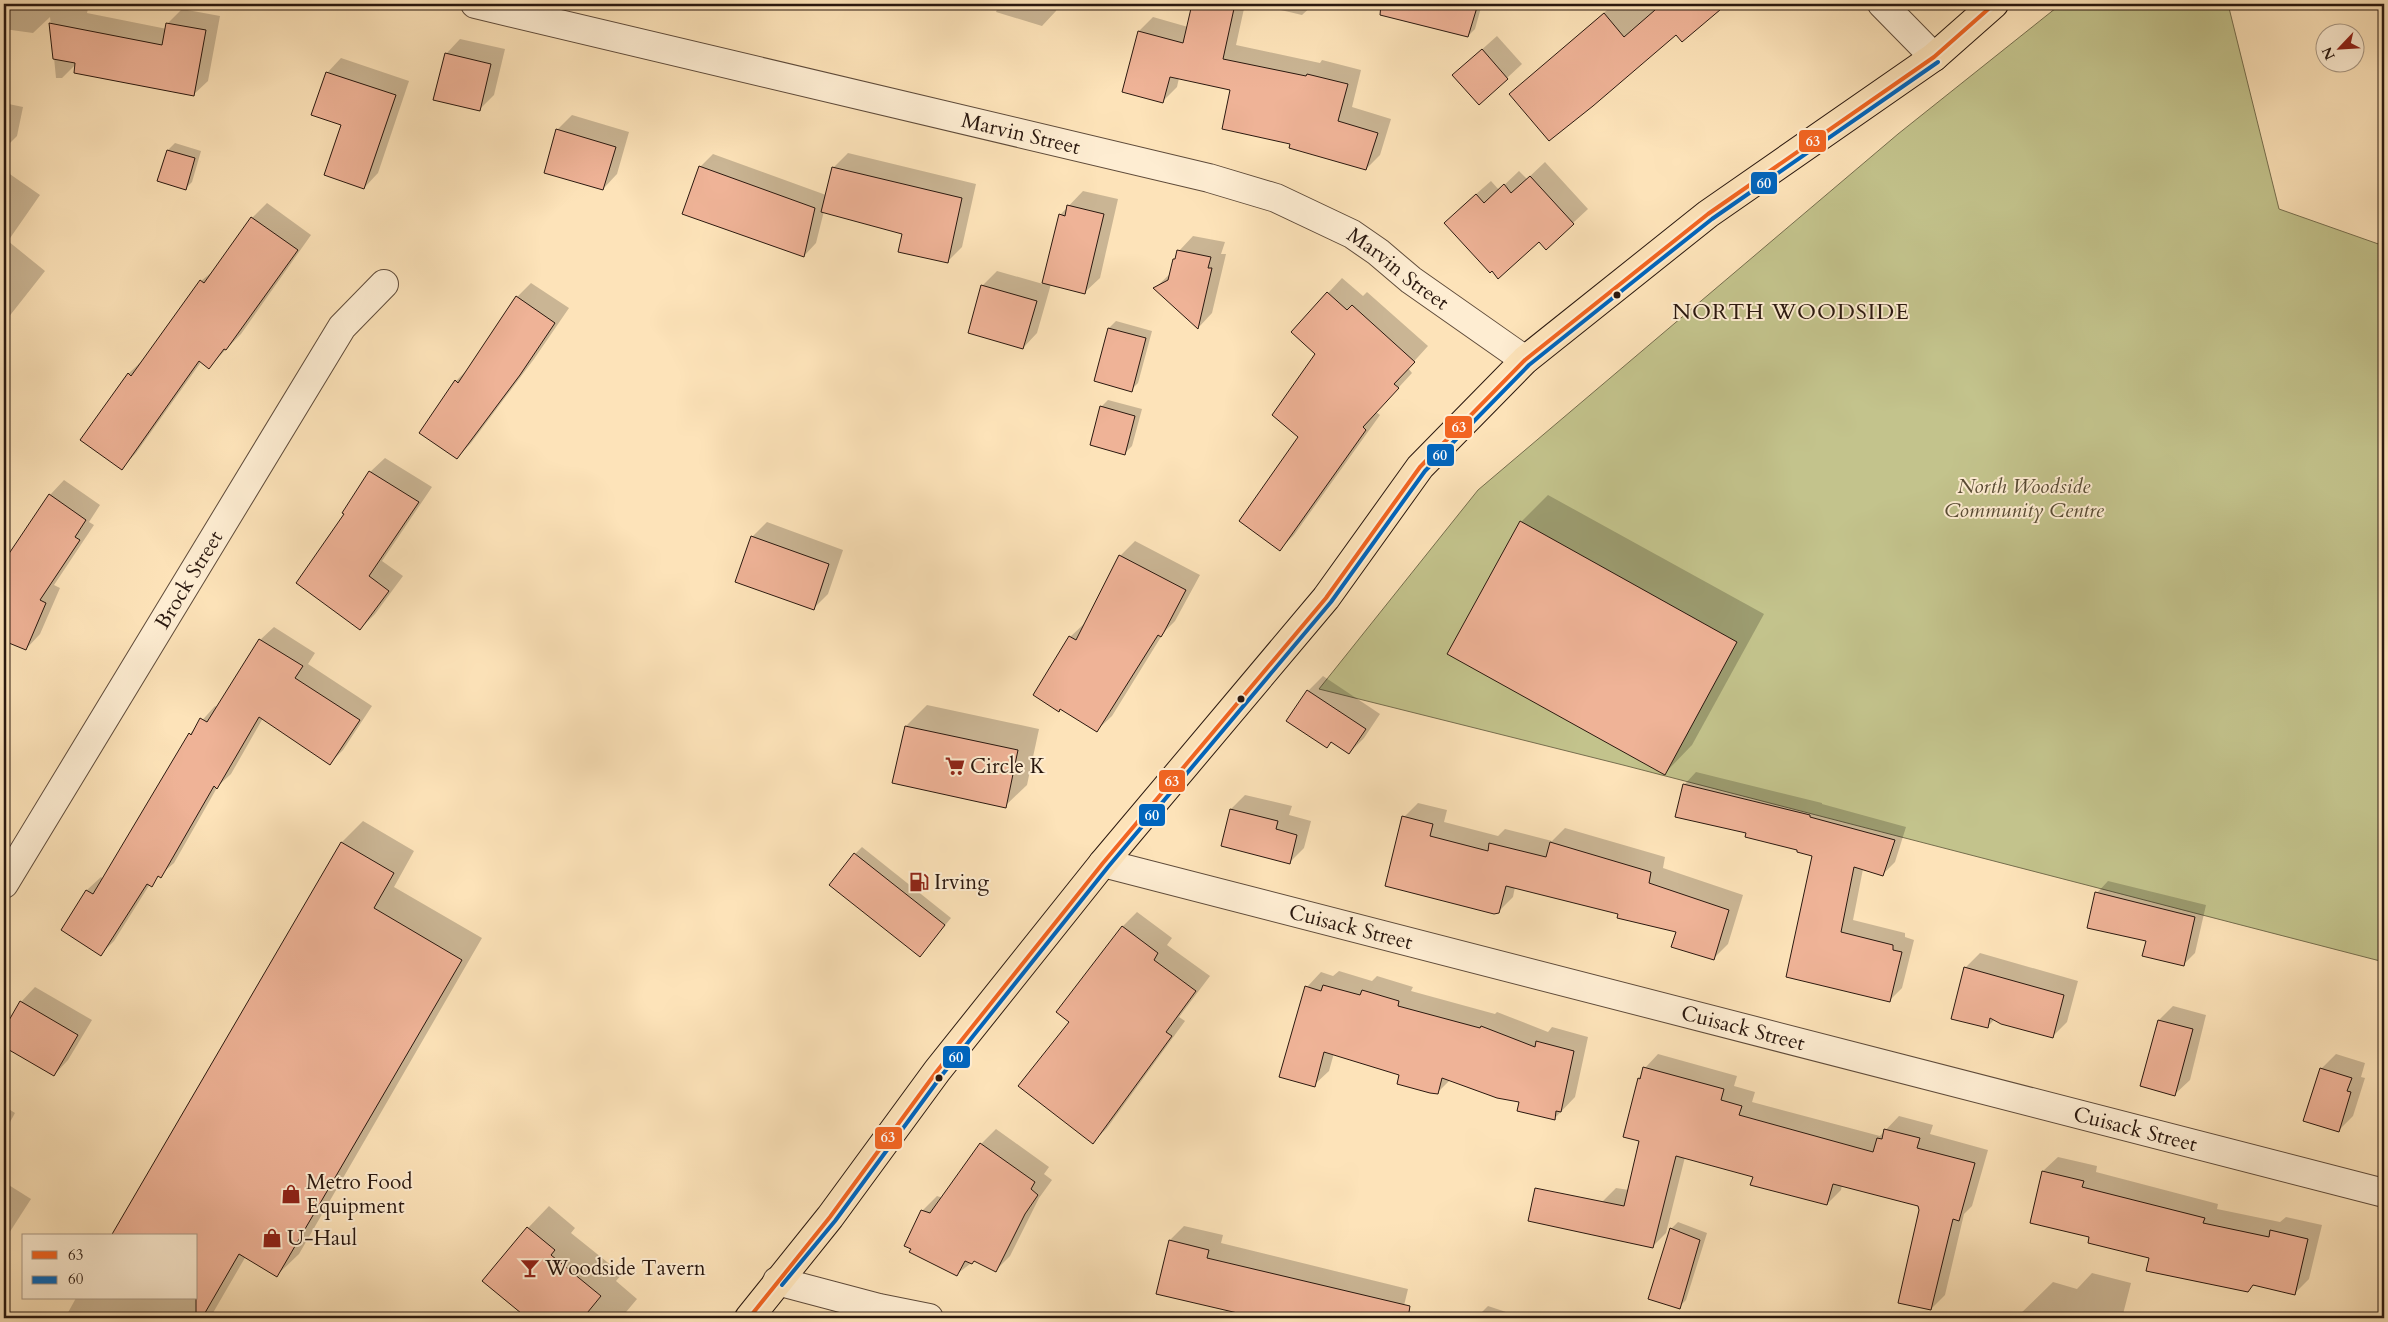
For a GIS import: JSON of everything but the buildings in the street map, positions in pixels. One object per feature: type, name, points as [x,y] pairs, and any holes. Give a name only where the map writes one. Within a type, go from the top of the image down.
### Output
[{"type":"main road","points":[[749,1318],[830,1217],[932,1078],[1103,864],[1326,598],[1420,467],[1525,360],[1708,214],[1934,57],[1994,4]]},
{"type":"street","name":"Marvin Street","points":[[475,4],[1199,176],[1276,198],[1352,234],[1378,252],[1411,280],[1525,360]]},
{"type":"street","points":[[1882,4],[1934,57]]},
{"type":"street","name":"Brock Street","points":[[4,884],[342,327],[384,284]]},
{"type":"street","name":"Cuisack Street","points":[[1103,864],[2384,1193]]},
{"type":"street","points":[[778,1281],[879,1308],[929,1318]]},
{"type":"green space","name":"North Woodside Community Centre","points":[[2061,4],[2228,4],[2279,209],[2384,246],[2384,962],[1623,765],[1319,689],[1478,490],[1898,134]]},
{"type":"transit line","name":"63","points":[[749,1318],[830,1217],[937,1071],[1103,863],[1326,598],[1420,467],[1525,360],[1708,214],[1934,57],[1994,4]]},
{"type":"transit line","name":"60","points":[[782,1285],[835,1221],[942,1075],[1108,867],[1331,602],[1425,471],[1529,365],[1649,269],[1712,219],[1938,62]]},
{"type":"place","name":"Circle K","points":[[955,766]]},
{"type":"place","name":"Irving","points":[[919,882]]},
{"type":"place","name":"Metro Food Equipment","points":[[291,1194]]},
{"type":"place","name":"U-Haul","points":[[272,1238]]},
{"type":"place","name":"Woodside Tavern","points":[[530,1268]]},
{"type":"district","name":"NORTH WOODSIDE","points":[[1791,312]]}]
